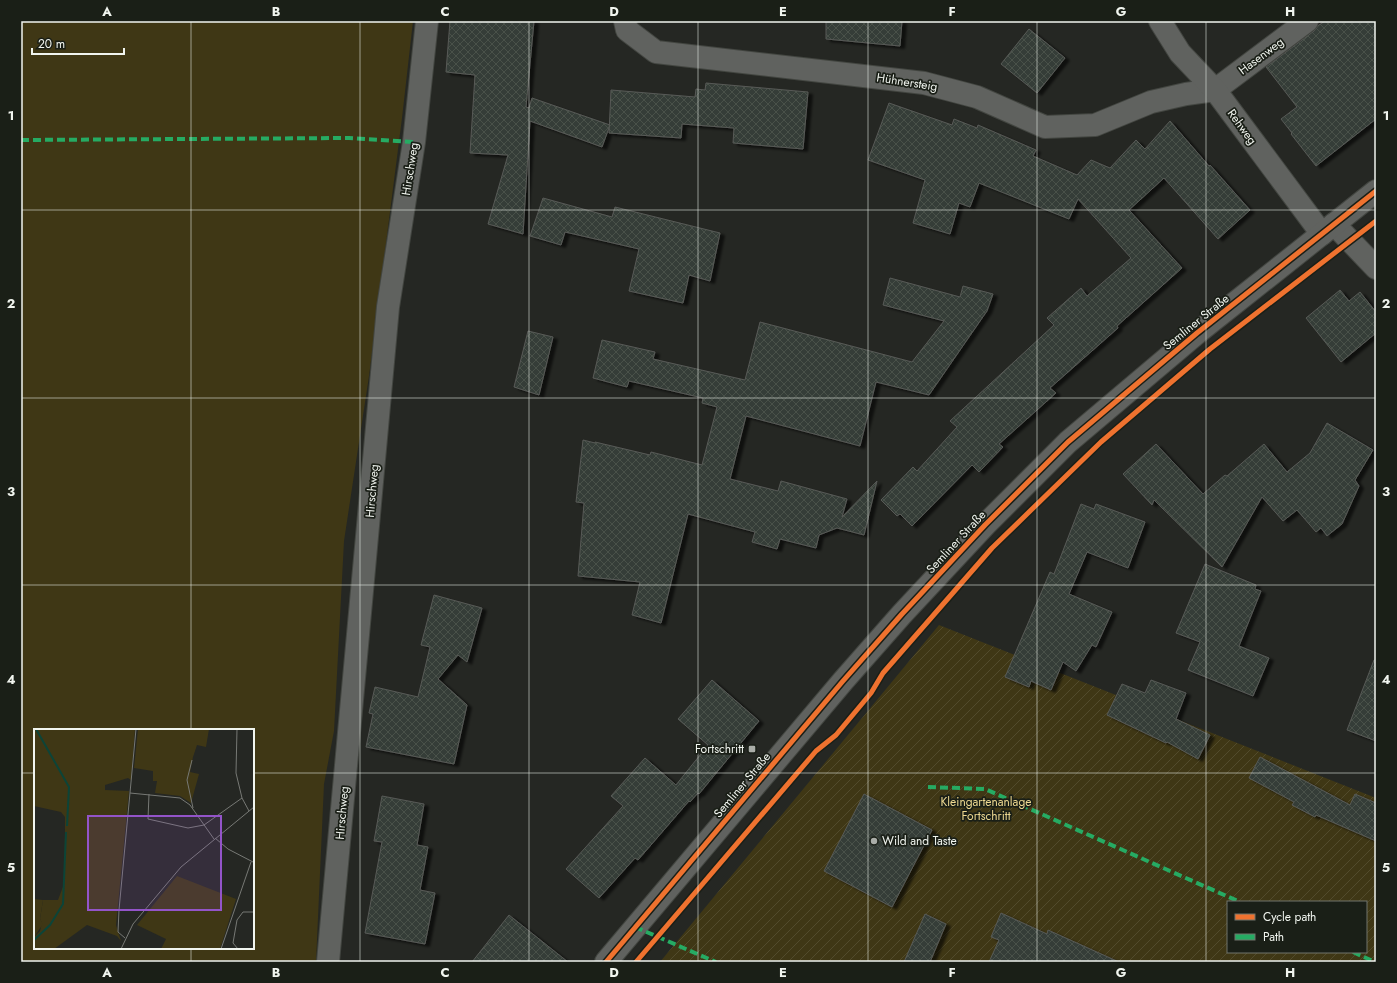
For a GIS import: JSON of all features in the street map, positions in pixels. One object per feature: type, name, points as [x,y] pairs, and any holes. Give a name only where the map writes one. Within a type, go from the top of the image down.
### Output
[{"type":"street","name":"Hirschweg","points":[[328,962],[388,307],[414,142],[427,21]]},
{"type":"street","name":"Hühnersteig","points":[[625,21],[627,30],[656,52],[924,82],[977,97],[1045,127],[1095,125],[1151,102],[1186,94],[1215,90]]},
{"type":"street","name":"Rehweg","points":[[1160,21],[1180,53],[1215,90],[1328,229],[1376,268]]},
{"type":"street","name":"Hasenweg","points":[[1215,90],[1307,21]]},
{"type":"street","name":"Semliner Straße","points":[[606,962],[843,681],[902,614],[996,514],[1068,442],[1197,333],[1376,191]]},
{"type":"green space","points":[[21,21],[413,21],[369,376],[344,541],[334,731],[324,784],[316,962],[21,962]]},
{"type":"green space","name":"Kleingartenanlage Fortschritt","points":[[939,625],[1376,798],[1376,962],[660,962]]},
{"type":"building","points":[[450,21],[534,21],[526,107],[529,108],[532,98],[610,125],[602,147],[530,121],[523,234],[488,224],[508,155],[470,153],[475,75],[446,72]]},
{"type":"building","points":[[826,21],[902,21],[900,46],[826,39]]},
{"type":"building","points":[[1325,21],[1376,21],[1376,119],[1316,166],[1281,119],[1297,107],[1266,67]]},
{"type":"building","points":[[1029,29],[1065,58],[1037,93],[1001,64]]},
{"type":"building","points":[[706,83],[808,92],[803,149],[733,143],[734,128],[682,124],[681,138],[609,133],[611,90],[695,97],[696,89],[705,90]]},
{"type":"building","points":[[889,103],[952,125],[954,119],[977,128],[978,125],[1036,150],[1033,156],[1077,175],[1091,160],[1110,168],[1136,140],[1145,149],[1170,121],[1250,210],[1218,239],[1164,178],[1129,210],[1182,268],[1117,326],[1118,328],[1050,388],[1056,393],[999,444],[1003,447],[979,472],[972,465],[912,526],[900,514],[897,516],[881,500],[913,467],[917,471],[957,427],[950,421],[1054,325],[1047,318],[1081,288],[1087,296],[1131,258],[1078,199],[1069,219],[979,183],[970,207],[959,203],[950,234],[913,223],[925,180],[868,160]]},
{"type":"building","points":[[543,198],[612,217],[615,207],[720,233],[710,281],[689,275],[683,303],[629,291],[639,249],[565,232],[561,245],[530,236]]},
{"type":"building","points":[[890,278],[960,297],[963,286],[993,294],[987,311],[929,395],[876,382],[860,446],[746,416],[730,479],[778,491],[781,481],[847,499],[842,517],[877,481],[864,535],[837,528],[819,535],[816,548],[780,539],[777,549],[752,542],[755,532],[688,514],[661,623],[632,615],[640,582],[578,576],[584,503],[576,502],[583,440],[650,455],[651,452],[702,465],[717,407],[702,403],[703,398],[629,381],[627,387],[593,378],[602,340],[655,352],[653,359],[745,380],[760,322],[912,362],[944,321],[883,305]]},
{"type":"building","points":[[1340,290],[1349,301],[1360,292],[1376,312],[1376,333],[1341,362],[1306,318]]},
{"type":"building","points":[[528,331],[553,337],[539,395],[514,387]]},
{"type":"building","points":[[1327,423],[1373,450],[1355,480],[1359,486],[1342,524],[1327,536],[1321,528],[1316,532],[1297,510],[1283,521],[1262,497],[1222,567],[1154,500],[1152,505],[1123,474],[1156,444],[1203,494],[1225,475],[1227,476],[1264,444],[1287,472],[1310,453]]},
{"type":"building","points":[[1081,504],[1094,509],[1096,504],[1145,522],[1128,568],[1087,552],[1069,594],[1112,612],[1096,647],[1092,645],[1076,671],[1063,662],[1051,690],[1031,681],[1029,687],[1005,677],[1050,572],[1054,574]]},
{"type":"building","points":[[1205,564],[1256,585],[1255,589],[1261,591],[1239,646],[1269,658],[1253,696],[1188,670],[1200,642],[1176,633]]},
{"type":"building","points":[[434,595],[482,608],[467,662],[458,655],[438,679],[467,705],[454,764],[366,747],[373,714],[369,713],[375,687],[418,697],[430,647],[421,645]]},
{"type":"building","points":[[1374,660],[1376,660],[1376,741],[1347,730]]},
{"type":"building","points":[[712,680],[759,721],[699,794],[698,793],[690,802],[689,801],[638,860],[635,858],[599,898],[566,869],[623,806],[611,796],[645,758],[676,785],[708,745],[678,719]]},
{"type":"building","points":[[1151,680],[1186,693],[1176,719],[1210,735],[1198,759],[1167,742],[1166,743],[1107,715],[1122,684],[1145,693]]},
{"type":"building","points":[[1260,757],[1350,805],[1355,794],[1376,803],[1376,841],[1316,815],[1315,817],[1292,805],[1294,802],[1249,778]]},
{"type":"building","points":[[864,794],[932,830],[892,907],[824,871]]},
{"type":"building","points":[[382,796],[424,804],[417,845],[428,847],[420,890],[435,893],[425,944],[365,933],[382,842],[374,841]]},
{"type":"building","points":[[1001,913],[1047,934],[1048,930],[1119,962],[989,962],[999,940],[991,937]]},
{"type":"building","points":[[925,914],[946,924],[930,962],[904,962]]},
{"type":"building","points":[[509,915],[568,962],[472,962]]},
{"type":"marked path","points":[[21,140],[349,138],[414,142]]},
{"type":"marked path","points":[[928,787],[985,789],[1238,901]]},
{"type":"marked path","points":[[635,927],[716,962]]},
{"type":"marked path","points":[[1355,953],[1375,962]]},
{"type":"cycle path","points":[[606,962],[843,681],[902,614],[985,525],[1068,442],[1197,333],[1376,191]]},
{"type":"cycle path","points":[[636,962],[816,751],[836,735],[871,693],[883,673],[992,548],[1101,442],[1210,349],[1376,221]]},
{"type":"place","name":"Fortschritt","points":[[752,749]]},
{"type":"place","name":"Wild and Taste","points":[[874,841]]}]
